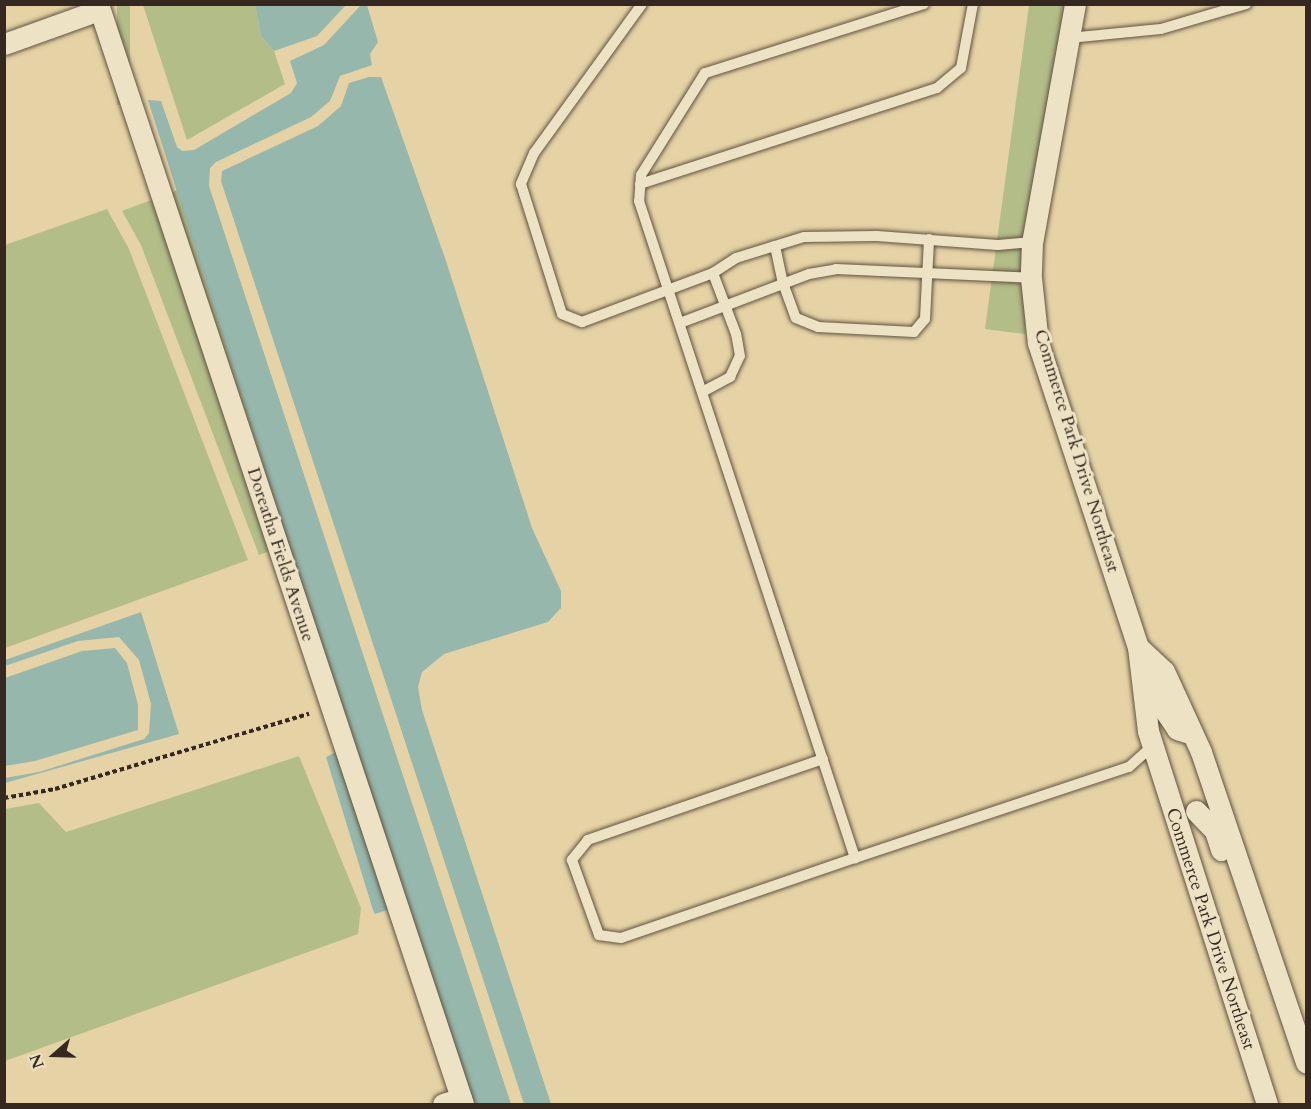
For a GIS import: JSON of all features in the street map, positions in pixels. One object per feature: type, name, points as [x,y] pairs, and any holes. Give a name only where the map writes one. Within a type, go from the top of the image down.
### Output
[{"type":"street","name":"Commerce Park Drive Northeast","points":[[1075,4],[1032,242],[1031,278],[1038,343],[1138,647],[1152,746],[1173,818],[1267,1104]]},
{"type":"street","points":[[4,44],[99,7]]},
{"type":"street","name":"Doreatha Fields Avenue","points":[[99,7],[455,1102]]},
{"type":"street","name":"Commerce Park Drive Northeast","points":[[1138,647],[1164,671],[1192,734],[1306,1063]]},
{"type":"street","points":[[1173,818],[1196,811],[1216,799]]},
{"type":"street","points":[[1196,811],[1215,831],[1254,945],[1275,970]]},
{"type":"lane","points":[[642,4],[534,153],[521,184],[562,314],[582,322],[714,273],[736,258],[804,237],[929,239],[998,245],[1032,242]]},
{"type":"lane","points":[[855,858],[704,391],[639,201],[640,184],[641,175],[705,74],[924,4]]},
{"type":"lane","points":[[640,184],[937,88],[961,68],[973,4]]},
{"type":"lane","points":[[1069,38],[1161,29],[1246,4]]},
{"type":"lane","points":[[775,246],[783,283],[796,318],[818,327],[914,332],[925,319],[929,239]]},
{"type":"lane","points":[[680,323],[783,283],[836,269],[1031,278]]},
{"type":"lane","points":[[704,391],[730,376],[740,356],[714,273]]},
{"type":"lane","points":[[822,759],[588,840],[572,860],[599,935],[621,938],[1110,774],[1129,767],[1152,746]]},
{"type":"path","points":[[4,798],[56,789],[316,712]]},
{"type":"green space","points":[[117,5],[130,5],[130,105],[117,105]]},
{"type":"green space","points":[[143,5],[255,5],[261,36],[274,51],[285,84],[187,140]]},
{"type":"green space","points":[[1029,5],[1075,5],[1042,162],[1025,334],[985,329]]},
{"type":"green space","points":[[178,190],[289,544],[259,555],[141,245],[122,211]]},
{"type":"green space","points":[[107,209],[129,249],[248,560],[5,648],[5,245]]},
{"type":"green space","points":[[299,756],[361,908],[358,934],[5,1061],[5,809],[39,803],[66,832]]},
{"type":"water","points":[[255,4],[346,5],[317,36],[274,51],[261,36]]},
{"type":"water","points":[[361,5],[367,5],[378,42],[370,54],[372,65],[340,76],[330,101],[311,117],[216,162],[210,168],[209,186],[511,1104],[473,1104],[402,905],[375,914],[373,910],[326,757],[352,744],[148,100],[161,101],[177,147],[182,151],[194,150],[291,93],[297,83],[290,61],[324,45]]},
{"type":"water","points":[[369,77],[381,77],[445,258],[532,528],[561,591],[561,608],[548,622],[444,654],[422,672],[418,687],[422,710],[551,1104],[524,1104],[221,181],[222,171],[318,126],[341,106],[349,83]]},
{"type":"water","points":[[141,612],[179,734],[5,783],[5,778],[39,772],[144,739],[149,733],[151,704],[139,660],[119,637],[78,641],[5,666],[5,660]]},
{"type":"water","points":[[115,648],[127,663],[138,705],[138,730],[35,761],[5,766],[5,678],[82,651]]}]
